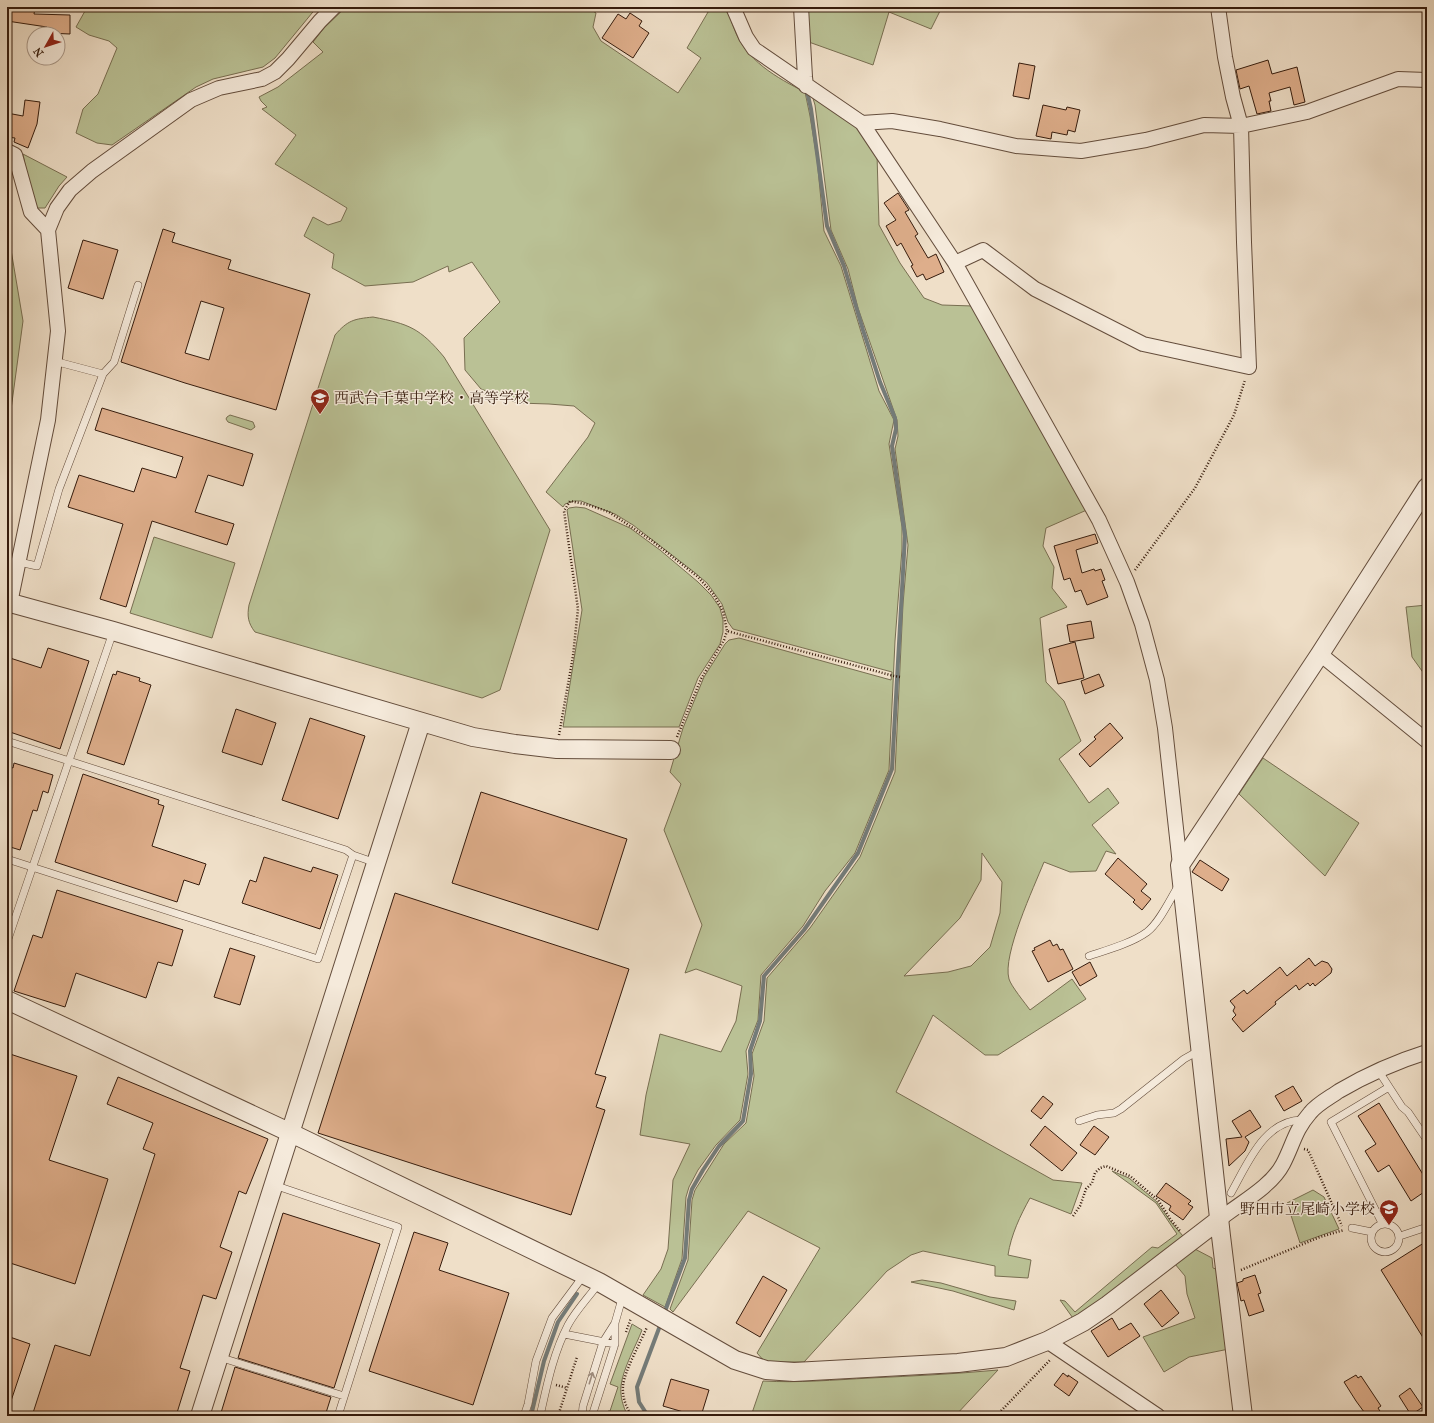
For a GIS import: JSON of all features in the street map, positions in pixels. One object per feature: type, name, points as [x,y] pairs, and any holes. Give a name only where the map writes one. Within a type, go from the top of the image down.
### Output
[{"type":"street","points":[[334,7],[275,72],[262,79],[219,88],[191,100],[92,171],[70,190],[57,208],[48,230],[58,331],[48,420],[19,562],[9,602],[113,631],[473,737],[557,749],[671,750]]},
{"type":"street","points":[[733,7],[746,37],[754,49],[862,123],[955,263],[1099,520],[1127,582],[1142,624],[1157,680],[1165,728],[1200,1050],[1227,1276],[1237,1376],[1243,1416]]},
{"type":"street","points":[[801,7],[806,86]]},
{"type":"street","points":[[955,263],[983,250],[1036,289],[1143,344],[1249,367],[1241,126],[1225,58],[1218,7]]},
{"type":"street","points":[[862,123],[892,121],[940,129],[1016,146],[1081,151],[1146,140],[1204,125],[1241,126],[1307,112],[1398,79],[1427,80]]},
{"type":"street","points":[[7,151],[15,155],[32,212],[48,230]]},
{"type":"street","points":[[1181,873],[1427,487]]},
{"type":"street","points":[[1320,654],[1427,741]]},
{"type":"street","points":[[200,1416],[421,722]]},
{"type":"street","points":[[7,1000],[291,1133],[592,1278],[654,1312],[735,1360],[766,1370],[794,1372],[958,1363],[1006,1357],[1053,1345],[1083,1322],[1108,1306],[1270,1180],[1284,1163],[1296,1133],[1304,1120],[1311,1111],[1322,1102],[1377,1070],[1401,1060],[1427,1052]]},
{"type":"street","points":[[1053,1345],[1158,1416]]},
{"type":"lane","points":[[19,562],[37,566],[59,489],[103,374],[114,362],[138,285]]},
{"type":"lane","points":[[54,361],[103,374]]},
{"type":"lane","points":[[7,942],[113,631]]},
{"type":"lane","points":[[7,741],[346,850],[352,855],[376,863]]},
{"type":"lane","points":[[7,858],[318,959],[352,855]]},
{"type":"lane","points":[[1089,956],[1132,940],[1147,932],[1155,924],[1181,873]]},
{"type":"lane","points":[[1079,1121],[1097,1115],[1114,1113],[1184,1059],[1200,1050]]},
{"type":"lane","points":[[1377,1070],[1427,1140]]},
{"type":"lane","points":[[1382,1223],[1331,1122],[1389,1087]]},
{"type":"lane","points":[[1231,1193],[1260,1142],[1277,1127],[1293,1119],[1304,1120]]},
{"type":"lane","points":[[274,1185],[398,1227],[338,1416]]},
{"type":"lane","points":[[1382,1223],[1392,1224],[1396,1227],[1400,1236],[1398,1245],[1394,1249],[1386,1252],[1376,1249],[1373,1246],[1371,1237],[1372,1232],[1374,1228],[1382,1223]]},
{"type":"lane","points":[[1400,1236],[1427,1227]]},
{"type":"lane","points":[[1352,1228],[1372,1232]]},
{"type":"lane","points":[[540,1416],[552,1364],[564,1334],[592,1278]]},
{"type":"lane","points":[[524,1416],[528,1404],[536,1361],[552,1318],[592,1278]]},
{"type":"lane","points":[[592,1416],[615,1344],[615,1323],[623,1295]]},
{"type":"lane","points":[[582,1416],[583,1406],[603,1342],[615,1323]]},
{"type":"lane","points":[[564,1334],[615,1344]]},
{"type":"lane","points":[[219,1357],[344,1396]]},
{"type":"path","points":[[1127,582],[1195,488],[1234,415],[1249,367]]},
{"type":"path","points":[[557,749],[573,656],[578,609],[564,511],[570,501],[590,505],[609,512],[646,537],[698,577],[714,595],[723,611],[727,631],[724,640],[701,679],[671,750]]},
{"type":"path","points":[[727,631],[900,677]]},
{"type":"path","points":[[1291,1145],[1308,1150],[1344,1230]]},
{"type":"path","points":[[1073,1216],[1080,1206],[1086,1189],[1092,1183],[1095,1173],[1100,1168],[1106,1166],[1130,1176],[1158,1200],[1171,1220],[1190,1242]]},
{"type":"path","points":[[1227,1276],[1320,1238],[1352,1228]]},
{"type":"path","points":[[632,1416],[624,1399],[623,1386],[654,1312]]},
{"type":"path","points":[[999,1413],[1053,1345]]},
{"type":"path","points":[[558,1416],[577,1357]]},
{"type":"green space","points":[[95,7],[135,7],[171,11],[188,7],[317,7],[275,58],[263,67],[213,79],[196,87],[112,145],[97,143],[76,133],[83,109],[98,94],[117,48],[109,41],[89,35],[76,27],[85,11]]},
{"type":"green space","points":[[346,7],[586,7],[596,13],[593,27],[601,41],[678,93],[701,58],[687,48],[711,7],[728,7],[732,23],[739,39],[754,59],[773,74],[805,92],[817,159],[824,231],[841,266],[879,391],[894,420],[889,444],[902,527],[902,549],[895,641],[889,770],[855,853],[825,891],[803,926],[761,975],[758,1020],[746,1051],[748,1074],[740,1120],[716,1145],[698,1170],[689,1187],[686,1197],[682,1259],[665,1307],[643,1295],[661,1269],[668,1249],[673,1180],[690,1144],[640,1135],[646,1095],[660,1034],[721,1052],[736,1021],[742,986],[696,969],[685,973],[702,925],[664,830],[681,784],[670,772],[683,728],[704,677],[729,640],[739,638],[891,680],[892,672],[733,629],[728,622],[722,604],[707,583],[633,525],[615,514],[581,501],[574,501],[565,504],[563,507],[546,492],[588,437],[595,423],[574,406],[518,403],[481,389],[465,370],[464,338],[500,302],[472,262],[449,272],[448,266],[413,282],[365,286],[332,268],[334,254],[304,236],[313,217],[328,225],[341,221],[347,208],[275,164],[296,135],[262,109],[267,107],[259,97],[278,87],[323,52],[313,42],[324,28]]},
{"type":"green space","points":[[804,7],[942,7],[931,29],[889,12],[873,65],[806,41]]},
{"type":"green space","points":[[812,95],[854,124],[877,154],[879,225],[900,263],[924,298],[942,305],[973,306],[1089,509],[1046,528],[1043,546],[1054,567],[1052,588],[1067,607],[1040,618],[1046,682],[1064,701],[1081,741],[1059,759],[1089,803],[1108,788],[1119,803],[1092,825],[1116,854],[1106,851],[1096,871],[1070,872],[1044,862],[1020,921],[1010,954],[1008,968],[1010,982],[1030,1010],[1072,979],[1086,999],[998,1055],[985,1055],[933,1015],[896,1092],[1053,1180],[1082,1183],[1071,1214],[1030,1198],[1016,1226],[1008,1255],[1031,1260],[1028,1278],[995,1276],[995,1266],[923,1251],[911,1255],[887,1271],[804,1362],[765,1362],[757,1353],[820,1248],[748,1211],[673,1312],[670,1309],[688,1260],[692,1200],[695,1190],[724,1144],[746,1123],[754,1076],[752,1054],[764,1021],[767,978],[810,928],[860,857],[895,772],[903,604],[908,545],[895,449],[898,436],[897,420],[858,308],[848,269],[831,230],[815,105]],"holes":[[[982,853],[1002,882],[1000,913],[990,947],[971,966],[948,972],[904,976],[960,918],[981,880]]]},
{"type":"green space","points":[[23,154],[67,177],[59,186],[45,208],[37,208],[29,186]]},
{"type":"green space","points":[[7,226],[23,321],[10,417],[7,418]]},
{"type":"green space","points":[[373,317],[405,325],[420,333],[436,347],[444,357],[550,530],[500,690],[482,698],[255,632],[249,622],[249,605],[335,335],[344,326],[352,321]]},
{"type":"green space","points":[[230,415],[253,422],[255,427],[251,430],[228,422],[226,419]]},
{"type":"green space","points":[[569,508],[585,508],[630,528],[660,550],[698,582],[711,595],[720,608],[723,620],[723,632],[720,644],[698,678],[679,727],[563,727],[582,610],[567,510]]},
{"type":"green space","points":[[154,537],[235,563],[212,638],[130,613]]},
{"type":"green space","points":[[1427,605],[1427,678],[1412,657],[1406,607]]},
{"type":"green space","points":[[1263,758],[1359,823],[1325,876],[1239,794]]},
{"type":"green space","points":[[1112,1171],[1129,1178],[1157,1202],[1183,1236],[1075,1321],[1060,1300],[1065,1301],[1075,1312],[1152,1247],[1158,1248],[1177,1234],[1156,1203]]},
{"type":"green space","points":[[1313,1190],[1324,1197],[1339,1229],[1300,1243],[1287,1203]]},
{"type":"green space","points":[[1193,1248],[1212,1258],[1213,1268],[1219,1270],[1229,1349],[1189,1357],[1164,1372],[1143,1337],[1195,1318],[1187,1294],[1185,1276],[1175,1264]]},
{"type":"green space","points":[[922,1280],[941,1283],[990,1297],[1016,1301],[1014,1310],[953,1291],[911,1282]]},
{"type":"green space","points":[[632,1324],[642,1330],[622,1379],[622,1401],[628,1416],[608,1416],[608,1411],[610,1411],[618,1387],[610,1384]]},
{"type":"green space","points":[[998,1370],[955,1416],[751,1416],[763,1381],[816,1381]]},
{"type":"building","points":[[13,7],[35,8],[34,14],[70,15],[70,34],[66,34],[66,26],[40,26],[7,21],[7,9],[13,10]]},
{"type":"building","points":[[630,13],[642,21],[639,26],[649,33],[633,58],[602,38],[618,14],[626,19]]},
{"type":"building","points":[[1268,60],[1272,74],[1297,67],[1305,102],[1294,105],[1290,87],[1269,93],[1271,111],[1257,114],[1249,86],[1240,89],[1236,70]]},
{"type":"building","points":[[1019,63],[1035,66],[1029,99],[1013,96]]},
{"type":"building","points":[[25,100],[40,102],[37,124],[28,148],[14,142],[15,138],[7,137],[7,113],[23,116]]},
{"type":"building","points":[[1043,105],[1066,110],[1067,107],[1080,110],[1075,132],[1068,130],[1067,135],[1052,132],[1051,139],[1036,136]]},
{"type":"building","points":[[898,193],[909,210],[905,212],[918,234],[915,236],[928,258],[936,254],[944,272],[926,280],[923,274],[917,277],[911,266],[913,265],[901,243],[897,246],[886,226],[896,220],[884,203]]},
{"type":"building","points":[[163,229],[175,233],[172,242],[231,260],[228,269],[310,294],[276,410],[121,362]],"holes":[[[201,301],[224,308],[209,360],[185,353]]]},
{"type":"building","points":[[83,240],[118,250],[103,299],[68,288]]},
{"type":"building","points":[[102,408],[253,454],[243,486],[208,475],[195,512],[234,524],[227,545],[152,521],[126,607],[100,599],[123,524],[68,507],[79,475],[134,492],[142,468],[176,478],[183,457],[95,430]]},
{"type":"building","points":[[1095,534],[1098,543],[1076,550],[1082,573],[1094,569],[1095,571],[1101,569],[1105,580],[1102,581],[1108,597],[1087,605],[1081,590],[1075,592],[1070,578],[1064,580],[1054,546]]},
{"type":"building","points":[[1091,621],[1094,638],[1070,642],[1067,625]]},
{"type":"building","points":[[1075,642],[1084,678],[1058,684],[1049,649]]},
{"type":"building","points":[[48,648],[89,661],[60,749],[7,731],[7,657],[41,668]]},
{"type":"building","points":[[117,671],[140,678],[139,681],[151,685],[124,765],[87,753],[113,674],[116,675]]},
{"type":"building","points":[[1099,674],[1104,686],[1085,694],[1081,681]]},
{"type":"building","points":[[236,709],[276,723],[262,765],[222,752]]},
{"type":"building","points":[[310,718],[365,736],[338,819],[282,800]]},
{"type":"building","points":[[1110,723],[1123,738],[1090,767],[1079,754],[1096,739],[1094,737]]},
{"type":"building","points":[[14,763],[53,775],[48,793],[43,791],[37,811],[33,810],[20,850],[7,846],[7,766],[13,768]]},
{"type":"building","points":[[83,774],[159,800],[158,804],[164,806],[152,846],[206,864],[199,885],[184,880],[177,902],[55,862]]},
{"type":"building","points":[[481,792],[627,839],[598,930],[452,883]]},
{"type":"building","points":[[264,857],[311,872],[313,867],[338,875],[320,929],[242,903],[250,880],[256,882]]},
{"type":"building","points":[[1118,858],[1147,884],[1141,891],[1151,899],[1142,910],[1133,902],[1135,900],[1105,874]]},
{"type":"building","points":[[1200,860],[1229,879],[1222,891],[1192,872]]},
{"type":"building","points":[[57,890],[183,930],[172,966],[158,962],[146,998],[76,973],[65,1007],[14,991],[33,935],[42,938]]},
{"type":"building","points":[[395,893],[629,969],[595,1074],[606,1077],[596,1107],[605,1110],[571,1215],[318,1133]]},
{"type":"building","points":[[1050,940],[1053,946],[1057,944],[1060,950],[1063,949],[1073,969],[1048,982],[1032,951],[1035,950],[1034,948]]},
{"type":"building","points":[[230,948],[255,956],[240,1005],[214,997]]},
{"type":"building","points":[[1309,958],[1315,966],[1322,961],[1328,963],[1332,969],[1331,973],[1315,986],[1313,983],[1310,986],[1308,983],[1299,990],[1296,985],[1275,1002],[1276,1004],[1243,1032],[1232,1019],[1236,1015],[1233,1011],[1235,1007],[1230,1001],[1244,990],[1247,994],[1280,967],[1287,976]]},
{"type":"building","points":[[1090,962],[1097,976],[1080,986],[1072,972]]},
{"type":"building","points":[[7,1053],[77,1076],[49,1160],[108,1179],[75,1284],[7,1262]]},
{"type":"building","points":[[118,1077],[268,1139],[246,1194],[239,1191],[220,1247],[232,1252],[216,1299],[203,1295],[180,1368],[190,1371],[176,1416],[32,1416],[55,1345],[90,1356],[155,1154],[143,1149],[153,1123],[107,1104]]},
{"type":"building","points":[[1293,1086],[1302,1101],[1284,1111],[1275,1096]]},
{"type":"building","points":[[1043,1096],[1053,1104],[1041,1119],[1031,1111]]},
{"type":"building","points":[[1379,1103],[1427,1181],[1427,1190],[1411,1201],[1389,1165],[1378,1172],[1365,1151],[1376,1144],[1358,1116]]},
{"type":"building","points":[[1250,1110],[1261,1127],[1245,1137],[1249,1142],[1245,1151],[1229,1166],[1226,1139],[1242,1137],[1232,1121]]},
{"type":"building","points":[[1045,1126],[1077,1153],[1062,1171],[1030,1145]]},
{"type":"building","points":[[1094,1126],[1109,1137],[1095,1155],[1080,1145]]},
{"type":"building","points":[[1166,1183],[1191,1201],[1188,1204],[1193,1207],[1183,1220],[1169,1210],[1171,1206],[1156,1196]]},
{"type":"building","points":[[283,1213],[380,1244],[334,1388],[238,1358]]},
{"type":"building","points":[[414,1232],[448,1243],[439,1270],[509,1293],[473,1405],[369,1371]]},
{"type":"building","points":[[1427,1241],[1427,1344],[1381,1270]]},
{"type":"building","points":[[1255,1275],[1261,1293],[1258,1294],[1264,1311],[1249,1316],[1244,1300],[1241,1301],[1237,1283],[1243,1281],[1243,1279]]},
{"type":"building","points":[[763,1276],[787,1290],[760,1337],[736,1323]]},
{"type":"building","points":[[1161,1290],[1179,1313],[1162,1327],[1144,1304]]},
{"type":"building","points":[[1112,1318],[1119,1330],[1131,1323],[1140,1336],[1108,1357],[1091,1331]]},
{"type":"building","points":[[7,1336],[30,1344],[9,1407],[7,1407]]},
{"type":"building","points":[[235,1367],[331,1397],[325,1416],[220,1416]]},
{"type":"building","points":[[1063,1373],[1078,1382],[1069,1396],[1054,1385]]},
{"type":"building","points":[[1356,1375],[1358,1378],[1361,1376],[1381,1406],[1378,1408],[1383,1416],[1367,1416],[1356,1401],[1344,1382]]},
{"type":"building","points":[[671,1379],[709,1390],[701,1416],[663,1406]]},
{"type":"building","points":[[1410,1388],[1423,1407],[1411,1415],[1399,1396]]},
{"type":"waterway","points":[[664,1314],[685,1258],[689,1200],[692,1189],[719,1146],[743,1121],[751,1074],[750,1051],[760,1021],[764,976],[804,930],[858,853],[892,769],[905,536],[892,446],[896,429],[895,418],[880,382],[844,266],[827,226],[811,109],[807,91]]},
{"type":"waterway","points":[[531,1416],[544,1361],[558,1322],[577,1294]]},
{"type":"waterway","points":[[648,1416],[639,1402],[637,1387],[661,1323]]},
{"type":"place","name":"西武台千葉中学校・高等学校","points":[[320,415]]},
{"type":"place","name":"野田市立尾崎小学校","points":[[1389,1226]]}]
